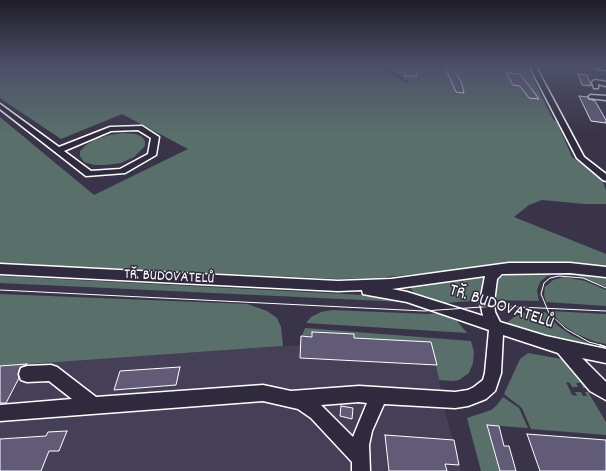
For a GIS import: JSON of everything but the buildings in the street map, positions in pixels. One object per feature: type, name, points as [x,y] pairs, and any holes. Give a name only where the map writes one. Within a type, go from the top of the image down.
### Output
[{"type":"street","points":[[544,89],[581,158],[606,178]]},
{"type":"street","points":[[591,96],[606,98]]},
{"type":"street","points":[[0,106],[89,174],[122,171],[152,154],[156,137],[139,128],[110,129],[58,150]]},
{"type":"street","name":"TŘ. BUDOVATELŮ","points":[[338,286],[391,284],[509,268],[570,268],[606,272]]},
{"type":"street","name":"TŘ. BUDOVATELŮ","points":[[0,269],[338,286],[390,293],[407,297],[496,327],[563,347],[606,356]]},
{"type":"street","points":[[289,399],[359,394],[455,400],[468,398],[480,393],[489,385],[491,380],[496,327],[488,313],[487,302],[491,277],[499,269]]},
{"type":"street","points":[[563,347],[596,385],[606,392]]},
{"type":"street","points":[[27,374],[51,374],[94,406]]},
{"type":"street","points":[[0,413],[258,393],[301,402],[317,412],[361,464]]},
{"type":"street","points":[[361,464],[360,445],[363,431],[379,395]]},
{"type":"shaded area","points":[[354,334],[354,338],[431,342],[446,415],[461,471],[0,471],[0,365],[301,345],[301,336]]},
{"type":"green space","points":[[0,89],[538,89],[553,119],[557,122],[572,157],[601,177],[606,190],[606,204],[585,204],[542,200],[529,205],[514,217],[606,254],[606,268],[525,263],[376,278],[337,279],[0,263],[0,117],[94,195],[188,149],[122,114],[61,139],[0,98]]},
{"type":"green space","points":[[123,133],[136,134],[142,137],[145,141],[145,146],[134,157],[121,163],[94,165],[84,162],[80,156],[80,151],[94,140],[109,135]]},
{"type":"green space","points":[[511,273],[578,273],[606,276],[606,287],[578,276],[557,274],[547,276],[540,282],[537,290],[539,301],[491,300],[495,284],[501,277]]},
{"type":"green space","points":[[0,276],[364,295],[383,297],[405,302],[0,283]]},
{"type":"green space","points":[[481,277],[486,280],[485,300],[445,303],[414,293],[411,289],[414,285]]},
{"type":"green space","points":[[564,277],[585,281],[606,290],[606,306],[546,302],[544,295],[545,287],[553,280]]},
{"type":"green space","points":[[0,294],[247,304],[267,311],[277,318],[281,327],[283,346],[0,366]]},
{"type":"green space","points":[[332,310],[427,314],[441,313],[457,321],[467,333],[306,323],[311,317],[321,312]]},
{"type":"green space","points":[[550,311],[606,314],[606,344],[596,342],[577,334],[563,325]]},
{"type":"green space","points":[[545,312],[558,326],[571,335],[593,345],[606,348],[606,352],[593,350],[505,324],[514,317],[524,313]]},
{"type":"green space","points":[[305,328],[471,341],[474,352],[473,363],[469,373],[459,380],[439,380],[431,342],[354,338],[354,334],[302,336]]},
{"type":"green space","points":[[528,353],[567,360],[586,388],[583,388],[581,383],[576,383],[578,387],[572,387],[570,383],[566,382],[572,395],[577,396],[575,392],[581,392],[583,396],[587,396],[585,392],[588,392],[606,422],[606,435],[531,429],[522,408],[504,394],[520,359]]},
{"type":"green space","points":[[503,397],[519,408],[528,428],[487,425],[500,471],[481,471],[467,418],[491,410]]},
{"type":"tram line","points":[[547,308],[541,294],[544,283],[550,278],[559,276],[583,278],[606,288]]},
{"type":"tram line","points":[[0,290],[424,311],[496,306],[547,308]]},
{"type":"tram line","points":[[547,308],[606,311]]},
{"type":"tram line","points":[[547,308],[549,313],[566,329],[589,342],[604,346]]},
{"type":"tram line","points":[[600,345],[606,347]]}]
